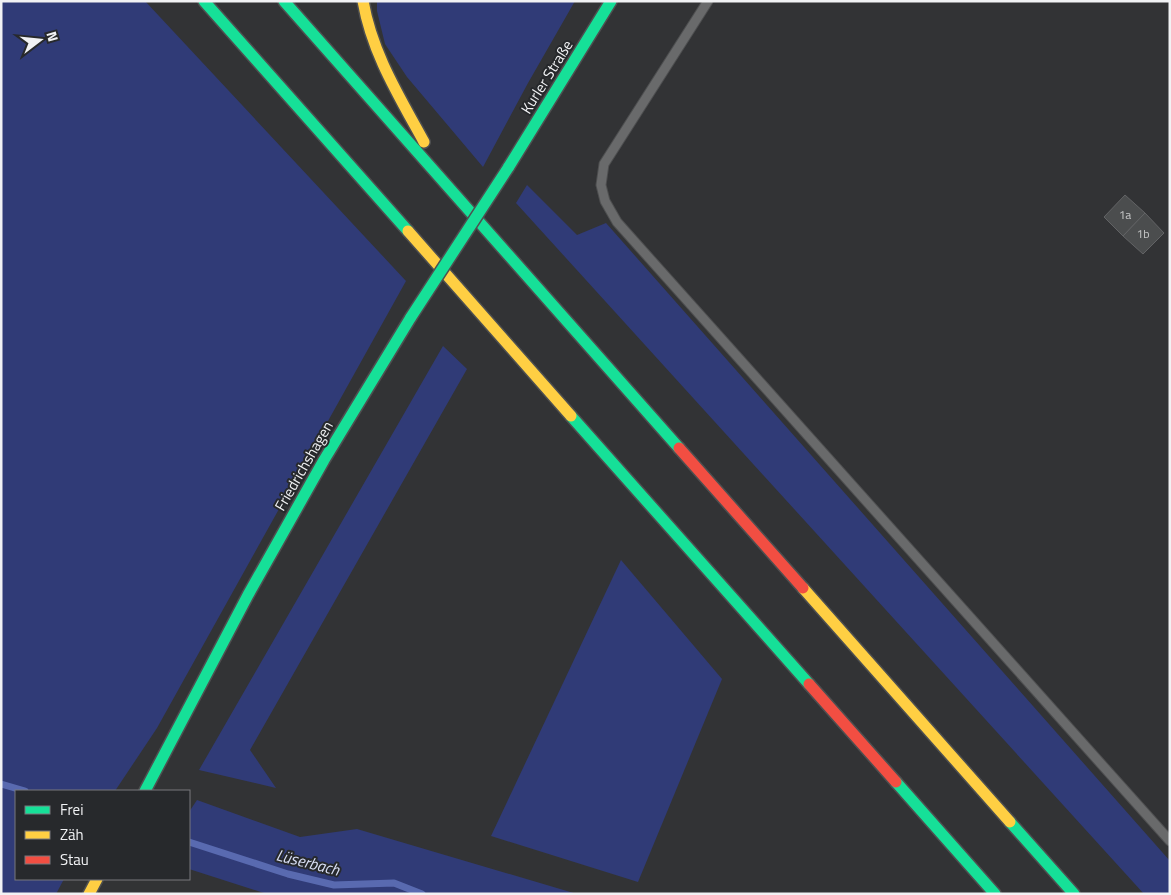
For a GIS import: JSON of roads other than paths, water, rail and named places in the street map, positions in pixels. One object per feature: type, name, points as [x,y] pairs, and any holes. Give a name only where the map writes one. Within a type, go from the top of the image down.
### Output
[{"type":"main road","points":[[204,1],[995,894]]},
{"type":"main road","points":[[284,1],[1074,894]]},
{"type":"main road","points":[[363,1],[365,19],[382,63],[444,181]]},
{"type":"main road","name":"Kurler Straße","points":[[508,168],[611,1]]},
{"type":"main road","name":"Friedrichshagen","points":[[146,790],[248,595],[324,460],[411,317],[508,168]]},
{"type":"main road","points":[[89,894],[96,880]]},
{"type":"lane","points":[[708,1],[604,164],[601,185],[605,201],[617,222],[1170,841]]},
{"type":"waterway","points":[[1,784],[22,790]]},
{"type":"waterway","name":"Lüserbach","points":[[190,842],[288,874],[334,885],[394,883],[422,894]]}]
